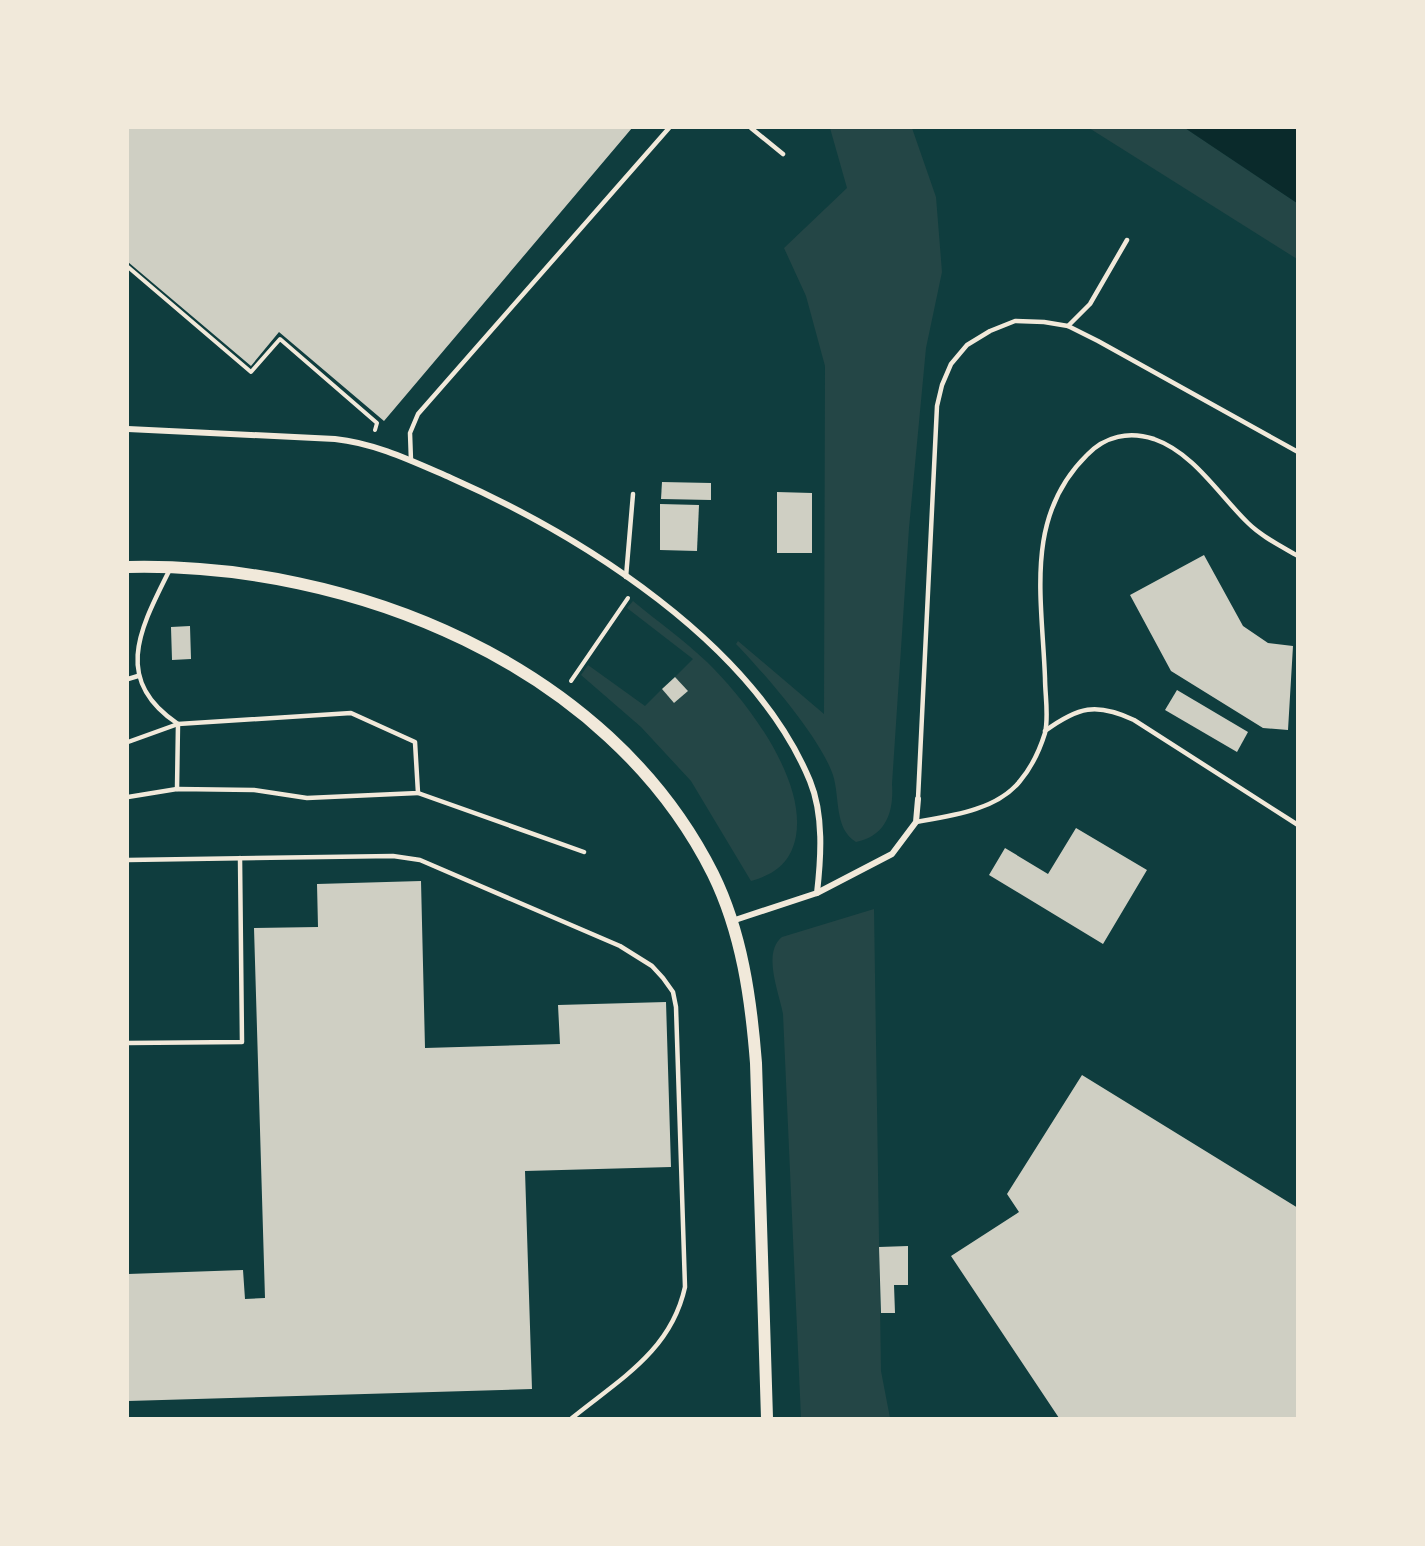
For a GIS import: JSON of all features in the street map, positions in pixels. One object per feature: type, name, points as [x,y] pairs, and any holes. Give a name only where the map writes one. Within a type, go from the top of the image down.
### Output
[{"type":"main road","points":[[128,567],[171,566],[277,577],[371,602],[464,639],[509,664],[560,698],[623,753],[657,790],[688,832],[713,875],[732,921],[745,972],[756,1063],[766,1419]]},
{"type":"street","points":[[128,429],[351,440],[411,461],[519,510],[594,555],[690,626],[735,669],[763,703],[793,747],[810,781],[817,807],[820,868],[817,893]]},
{"type":"street","points":[[732,921],[817,893],[892,854],[916,822],[918,799]]},
{"type":"lane","points":[[411,461],[410,434],[418,414],[669,128]]},
{"type":"lane","points":[[750,128],[783,154]]},
{"type":"lane","points":[[1068,326],[1090,304],[1126,240]]},
{"type":"lane","points":[[918,799],[937,406],[942,385],[951,364],[967,345],[990,330],[1015,321],[1068,326],[1298,452]]},
{"type":"lane","points":[[916,822],[979,807],[1002,797],[1020,782],[1034,760],[1045,731],[1040,553],[1045,522],[1058,490],[1073,468],[1093,448],[1112,437],[1130,435],[1154,440],[1178,452],[1203,474],[1250,525],[1298,556]]},
{"type":"lane","points":[[626,578],[633,494]]},
{"type":"lane","points":[[171,566],[153,602],[138,642],[135,660],[138,676],[148,698],[162,713],[178,724]]},
{"type":"lane","points":[[128,679],[138,676]]},
{"type":"lane","points":[[1045,731],[1077,711],[1098,708],[1117,712],[1134,720],[1298,825]]},
{"type":"lane","points":[[128,742],[178,724],[351,713],[414,742],[418,793]]},
{"type":"lane","points":[[177,789],[178,724]]},
{"type":"lane","points":[[128,797],[177,789],[254,790],[307,798],[418,793],[584,852]]},
{"type":"lane","points":[[128,860],[393,856],[420,860],[620,946],[651,966],[673,992],[676,1007],[685,1287],[680,1310],[658,1346],[572,1419]]},
{"type":"lane","points":[[128,1043],[242,1042],[240,858]]},
{"type":"path","points":[[128,267],[251,372],[280,339],[377,423],[369,445]]},
{"type":"path","points":[[560,698],[637,585]]},
{"type":"shaded area","points":[[830,128],[912,128],[936,197],[942,272],[926,348],[909,528],[891,804],[886,821],[881,828],[875,834],[856,842],[844,829],[833,775],[816,743],[776,688],[736,644],[738,641],[824,714],[825,366],[806,296],[784,248],[847,188]]},
{"type":"shaded area","points":[[1089,128],[1185,128],[1297,203],[1297,259]]},
{"type":"shaded area","points":[[1185,128],[1297,128],[1297,203]]},
{"type":"shaded area","points":[[633,601],[689,646],[722,678],[755,718],[783,765],[797,813],[796,836],[786,860],[768,875],[751,881],[691,781],[641,727],[581,675],[588,665],[645,706],[662,689],[674,703],[688,691],[675,677],[693,659],[627,608]]},
{"type":"shaded area","points":[[874,909],[881,1371],[890,1418],[801,1418],[783,1014],[772,963],[773,953],[782,937]]},
{"type":"building","points":[[128,128],[632,128],[384,421],[279,332],[251,366],[128,262]]},
{"type":"building","points":[[662,482],[711,483],[711,500],[661,499]]},
{"type":"building","points":[[777,492],[812,493],[812,553],[777,553]]},
{"type":"building","points":[[660,504],[699,505],[697,551],[660,550]]},
{"type":"building","points":[[1204,555],[1243,626],[1268,643],[1293,646],[1288,730],[1263,728],[1171,671],[1130,595]]},
{"type":"building","points":[[190,626],[191,659],[172,660],[171,627]]},
{"type":"building","points":[[675,677],[688,691],[674,703],[662,689]]},
{"type":"building","points":[[1177,690],[1248,732],[1237,752],[1165,710]]},
{"type":"building","points":[[1076,828],[1147,870],[1103,944],[989,875],[1005,848],[1048,874]]},
{"type":"building","points":[[421,881],[425,1048],[560,1044],[558,1005],[666,1002],[671,1167],[525,1171],[532,1389],[128,1401],[128,1274],[243,1270],[245,1299],[265,1298],[254,928],[318,927],[317,884]]},
{"type":"building","points":[[1082,1075],[1298,1208],[1298,1418],[1059,1418],[951,1256],[1019,1212],[1007,1194]]},
{"type":"building","points":[[908,1246],[908,1285],[894,1285],[895,1313],[881,1313],[879,1247]]}]
